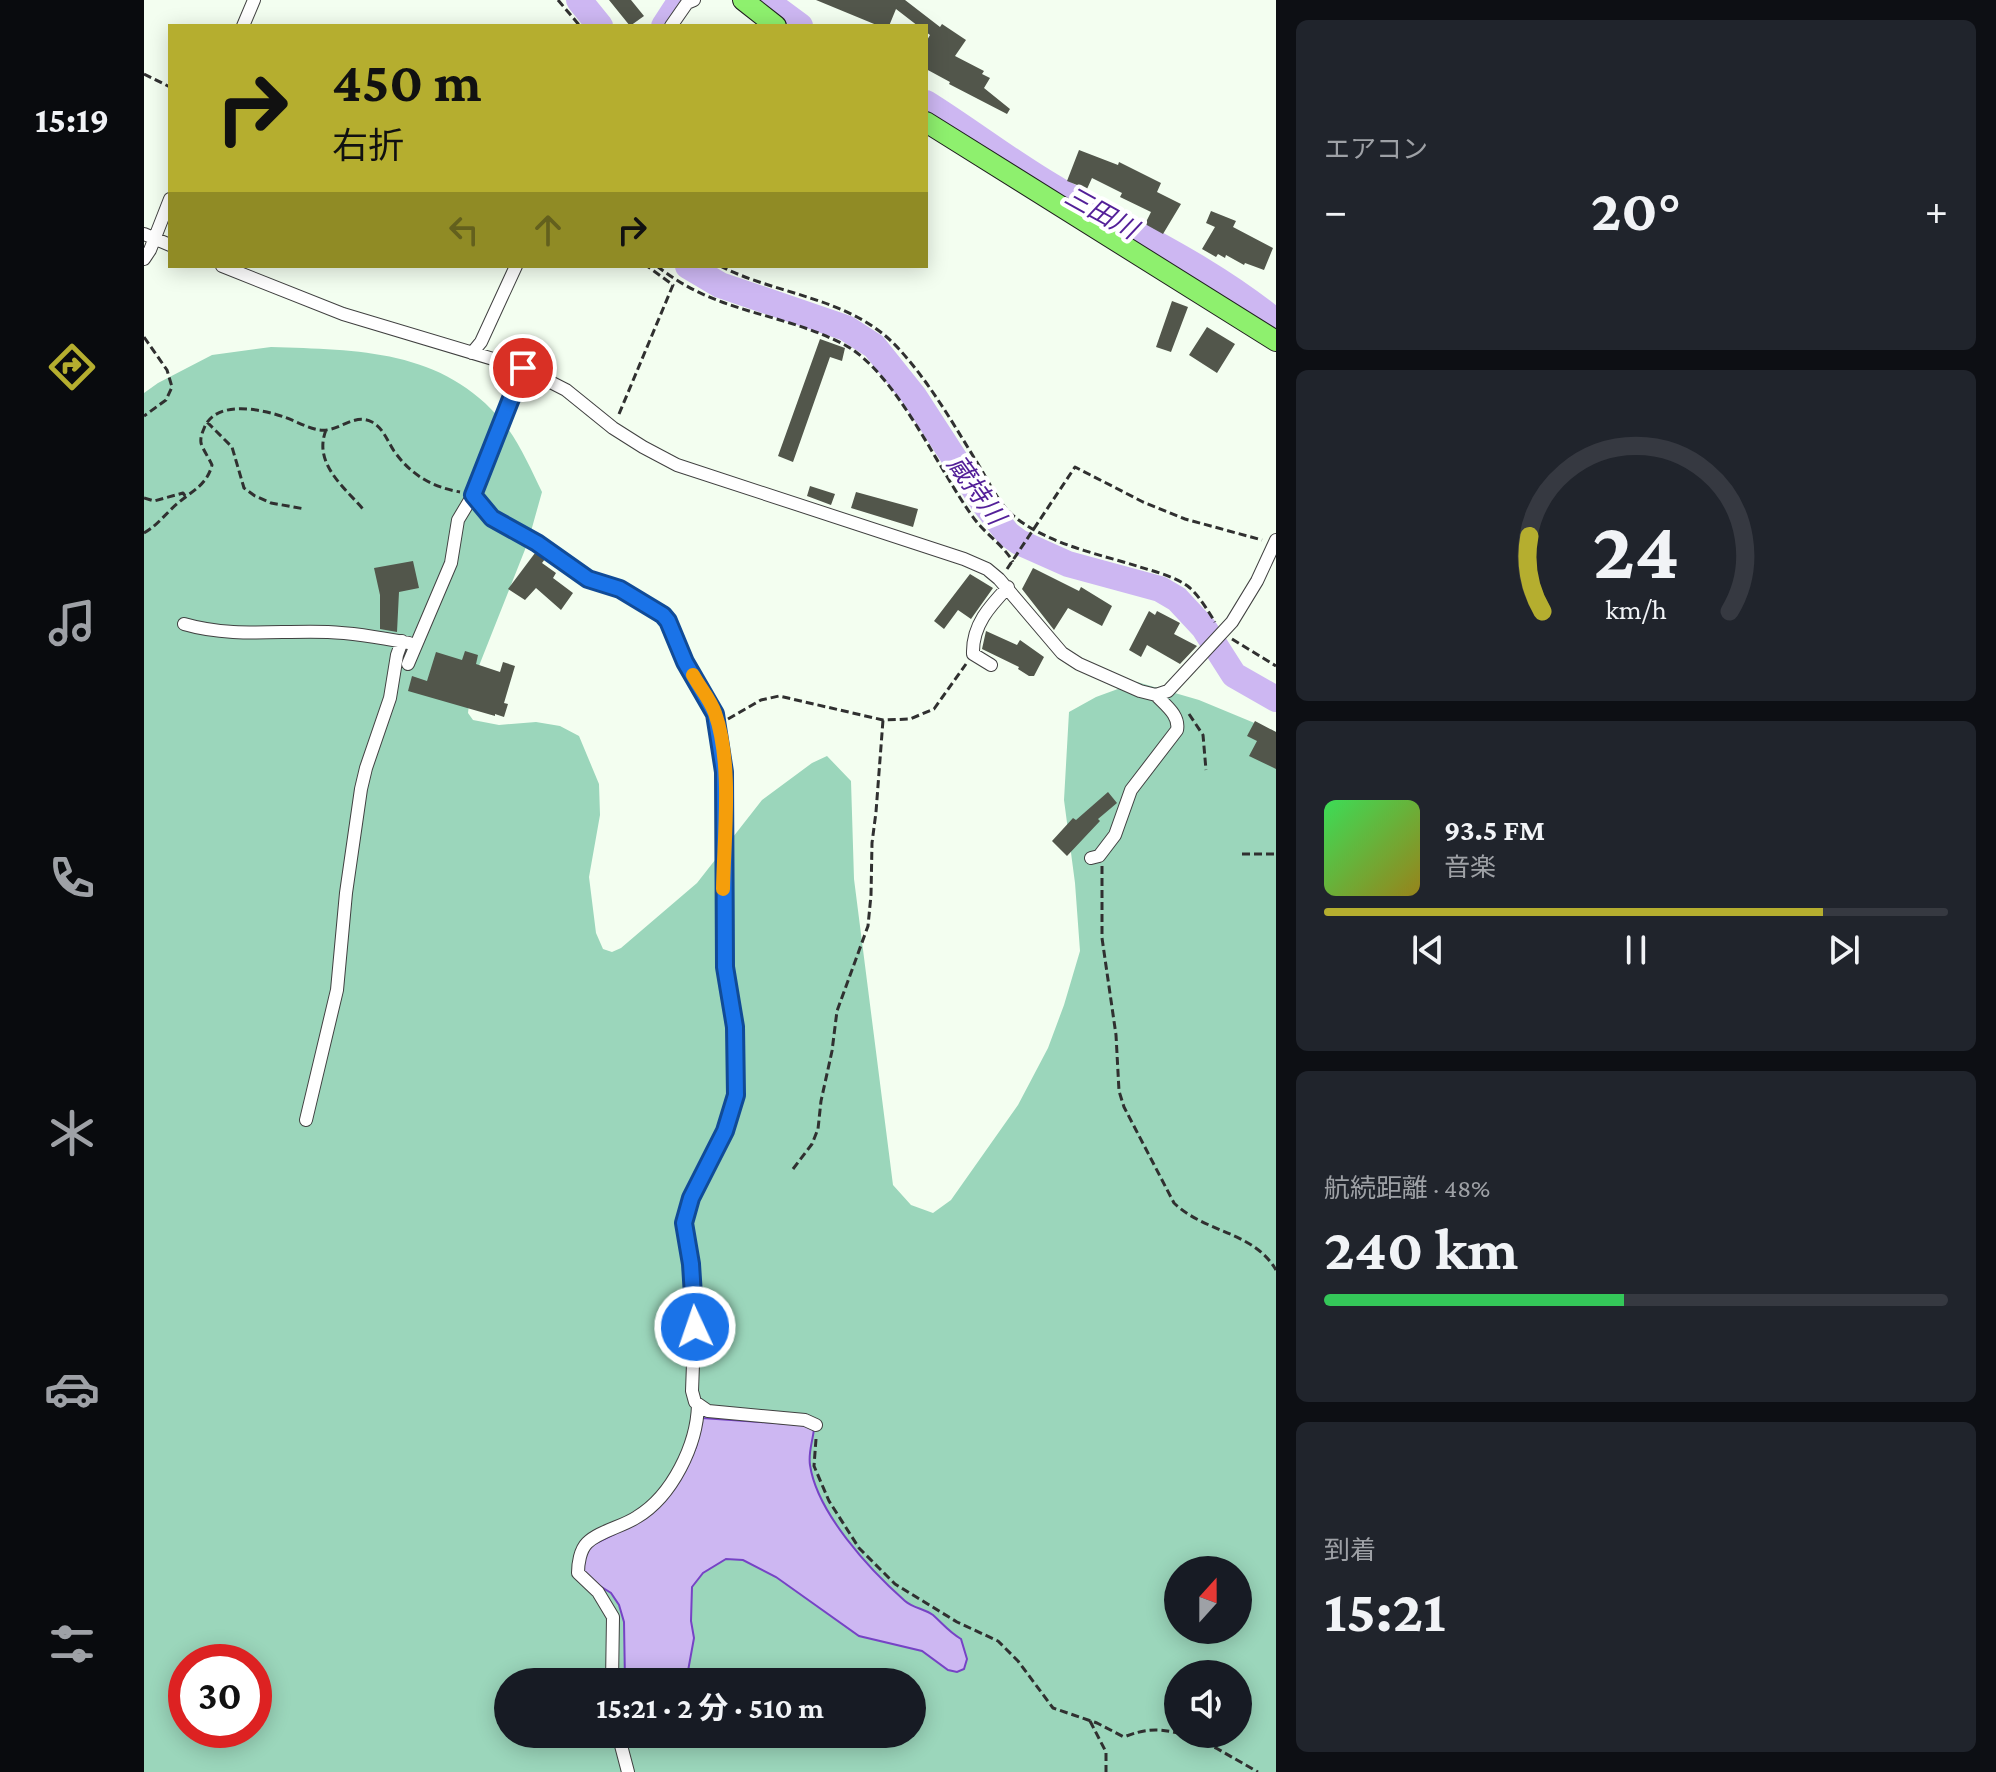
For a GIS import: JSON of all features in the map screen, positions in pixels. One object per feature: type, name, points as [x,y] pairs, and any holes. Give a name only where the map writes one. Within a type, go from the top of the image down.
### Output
[{"type":"main road","points":[[743,0],[773,24]]},
{"type":"main road","points":[[928,123],[1276,341]]},
{"type":"street","points":[[244,24],[254,0]]},
{"type":"street","points":[[672,24],[682,9],[694,0]]},
{"type":"street","points":[[144,259],[150,250],[149,236],[168,203]]},
{"type":"street","points":[[149,236],[168,244]]},
{"type":"street","points":[[227,268],[343,314],[523,368],[566,390],[613,428],[677,465],[987,569],[1004,583],[1062,653],[1079,664],[1140,691],[1162,693]]},
{"type":"street","points":[[472,353],[481,342],[515,268]]},
{"type":"street","points":[[408,664],[451,563],[458,520],[473,495],[523,368]]},
{"type":"street","points":[[473,495],[492,518],[537,543],[588,579],[620,589],[663,615],[685,662],[707,696],[718,725],[724,772],[725,967],[735,1027],[736,1095],[725,1131],[691,1198],[684,1223],[695,1310],[692,1391],[698,1405],[690,1445],[677,1474],[646,1511],[589,1542],[580,1557],[578,1573],[598,1592],[613,1617],[612,1668]]},
{"type":"street","points":[[1162,693],[1223,631],[1257,581],[1275,542]]},
{"type":"street","points":[[991,665],[973,654],[975,633],[1004,583]]},
{"type":"street","points":[[184,624],[252,635],[330,632],[416,644]]},
{"type":"street","points":[[306,1120],[337,990],[361,789],[390,698],[402,641]]},
{"type":"street","points":[[1095,857],[1115,835],[1131,790],[1177,730],[1179,723],[1162,693]]},
{"type":"street","points":[[698,1405],[708,1411],[805,1420],[816,1425]]},
{"type":"street","points":[[622,1748],[628,1772]]},
{"type":"path","points":[[558,0],[578,24]]},
{"type":"path","points":[[144,74],[168,86]]},
{"type":"path","points":[[613,428],[673,285],[650,268]]},
{"type":"path","points":[[660,268],[711,300],[822,334],[846,345],[886,382],[976,520],[1013,562]]},
{"type":"path","points":[[724,268],[748,280],[838,307],[884,334],[940,403],[1003,504],[1018,520],[1069,545],[1182,583],[1196,594],[1223,631],[1239,645],[1276,666]]},
{"type":"path","points":[[144,337],[167,370],[172,387],[166,400],[144,416]]},
{"type":"path","points":[[144,533],[157,525],[209,476],[212,465],[201,446],[201,434],[210,416],[222,410],[284,417],[320,431],[360,418],[368,419],[384,433],[394,451],[435,487],[473,495]]},
{"type":"path","points":[[207,422],[232,447],[244,488],[271,503],[305,509]]},
{"type":"path","points":[[326,430],[322,450],[324,463],[363,509]]},
{"type":"path","points":[[1004,583],[1013,562],[1075,467],[1143,502],[1185,519],[1275,542]]},
{"type":"path","points":[[144,498],[154,501],[178,492],[186,497]]},
{"type":"path","points":[[718,725],[761,700],[779,696],[883,720],[910,719],[934,709],[973,654]]},
{"type":"path","points":[[1162,693],[1203,735],[1206,770]]},
{"type":"path","points":[[793,1169],[812,1144],[818,1129],[837,1011],[868,926],[883,720]]},
{"type":"path","points":[[1242,854],[1276,854]]},
{"type":"path","points":[[1095,857],[1103,872],[1102,938],[1116,1035],[1119,1091],[1124,1107],[1174,1203],[1186,1214],[1250,1242],[1265,1253],[1276,1270]]},
{"type":"path","points":[[816,1425],[820,1428],[815,1453],[817,1479],[859,1548],[906,1591],[957,1622],[998,1641],[1018,1661],[1053,1708],[1124,1737],[1156,1728],[1164,1730]]},
{"type":"path","points":[[1090,1721],[1106,1752],[1106,1772]]},
{"type":"path","points":[[1216,1748],[1258,1772]]},
{"type":"green space","points":[[271,347],[367,353],[426,367],[454,380],[479,398],[503,422],[542,492],[528,542],[471,686],[468,713],[473,720],[499,725],[536,722],[560,726],[579,736],[599,784],[600,815],[589,877],[596,933],[603,949],[612,952],[621,948],[697,883],[762,800],[812,763],[827,756],[851,781],[854,879],[893,1185],[911,1205],[933,1213],[951,1200],[1018,1105],[1048,1048],[1080,951],[1064,800],[1069,712],[1096,697],[1137,682],[1199,700],[1276,732],[1276,1772],[144,1772],[144,393],[212,355]]},
{"type":"shaded area","points":[[702,1418],[814,1428],[810,1465],[823,1502],[834,1521],[861,1557],[891,1588],[908,1603],[933,1615],[961,1639],[967,1659],[964,1669],[957,1672],[948,1670],[922,1651],[859,1636],[776,1577],[743,1560],[726,1559],[703,1573],[692,1587],[694,1638],[689,1668],[625,1668],[624,1622],[619,1605],[611,1593],[587,1578],[583,1569],[586,1552],[592,1545],[615,1534],[686,1469],[696,1447]]},
{"type":"building","points":[[609,0],[631,0],[644,16],[628,24]]},
{"type":"building","points":[[816,0],[905,0],[940,27],[942,24],[966,40],[955,56],[984,71],[982,74],[990,78],[984,88],[1010,109],[1007,114],[928,70],[928,24],[915,24],[896,9],[890,24],[874,24]]},
{"type":"building","points":[[1079,150],[1118,165],[1119,162],[1161,183],[1157,192],[1181,204],[1163,234],[1145,224],[1151,212],[1120,197],[1122,193],[1092,178],[1087,189],[1067,181]]},
{"type":"building","points":[[1211,211],[1236,221],[1233,227],[1273,248],[1264,270],[1244,265],[1226,255],[1225,258],[1218,254],[1216,257],[1202,249],[1215,227],[1206,223]]},
{"type":"building","points":[[1172,301],[1188,307],[1171,352],[1156,347]]},
{"type":"building","points":[[1207,327],[1235,344],[1217,373],[1189,355]]},
{"type":"building","points":[[820,339],[845,348],[842,361],[830,357],[793,462],[778,456]]},
{"type":"building","points":[[810,486],[835,494],[831,505],[807,496]]},
{"type":"building","points":[[856,492],[918,509],[913,527],[851,508]]},
{"type":"building","points":[[535,553],[545,559],[542,563],[556,573],[553,578],[573,593],[561,610],[536,588],[525,600],[508,589]]},
{"type":"building","points":[[413,561],[419,588],[399,592],[397,632],[380,629],[380,595],[374,568]]},
{"type":"building","points":[[1033,568],[1079,591],[1081,587],[1112,606],[1102,626],[1068,608],[1054,630],[1022,589]]},
{"type":"building","points":[[970,574],[993,588],[971,619],[958,610],[944,629],[934,621]]},
{"type":"building","points":[[1149,611],[1155,615],[1157,611],[1180,623],[1174,634],[1197,646],[1180,664],[1147,645],[1141,657],[1129,650]]},
{"type":"building","points":[[986,631],[1017,645],[1020,640],[1044,657],[1034,676],[982,649]]},
{"type":"building","points":[[465,651],[478,655],[476,664],[500,672],[503,662],[515,666],[504,703],[508,704],[504,717],[408,691],[412,676],[427,681],[436,652],[462,660]]},
{"type":"building","points":[[1255,721],[1276,732],[1276,769],[1249,756],[1257,741],[1247,736]]},
{"type":"building","points":[[1108,792],[1117,803],[1098,819],[1100,821],[1067,856],[1052,841],[1073,818],[1076,820]]},
{"type":"waterway","name":"蔵持川","points":[[579,0],[598,24]]},
{"type":"waterway","name":"三田川","points":[[665,24],[681,0]]},
{"type":"waterway","name":"三田川","points":[[765,0],[797,24]]},
{"type":"waterway","name":"三田川","points":[[928,104],[1043,181],[1198,268],[1276,322]]},
{"type":"waterway","name":"蔵持川","points":[[691,268],[720,285],[846,328],[874,346],[914,396],[982,501],[1008,534],[1068,564],[1160,589],[1177,599],[1204,628],[1234,675],[1276,699]]},
{"type":"slow traffic","points":[[693,675],[715,714],[721,742],[724,772],[723,889]]},
{"type":"route","points":[[523,368],[473,495],[492,518],[537,543],[588,579],[639,598],[663,615],[685,662],[707,696],[715,714],[721,742],[724,772],[723,921],[725,967],[735,1027],[736,1095],[725,1131],[691,1198],[684,1223],[691,1264],[695,1327]]}]
